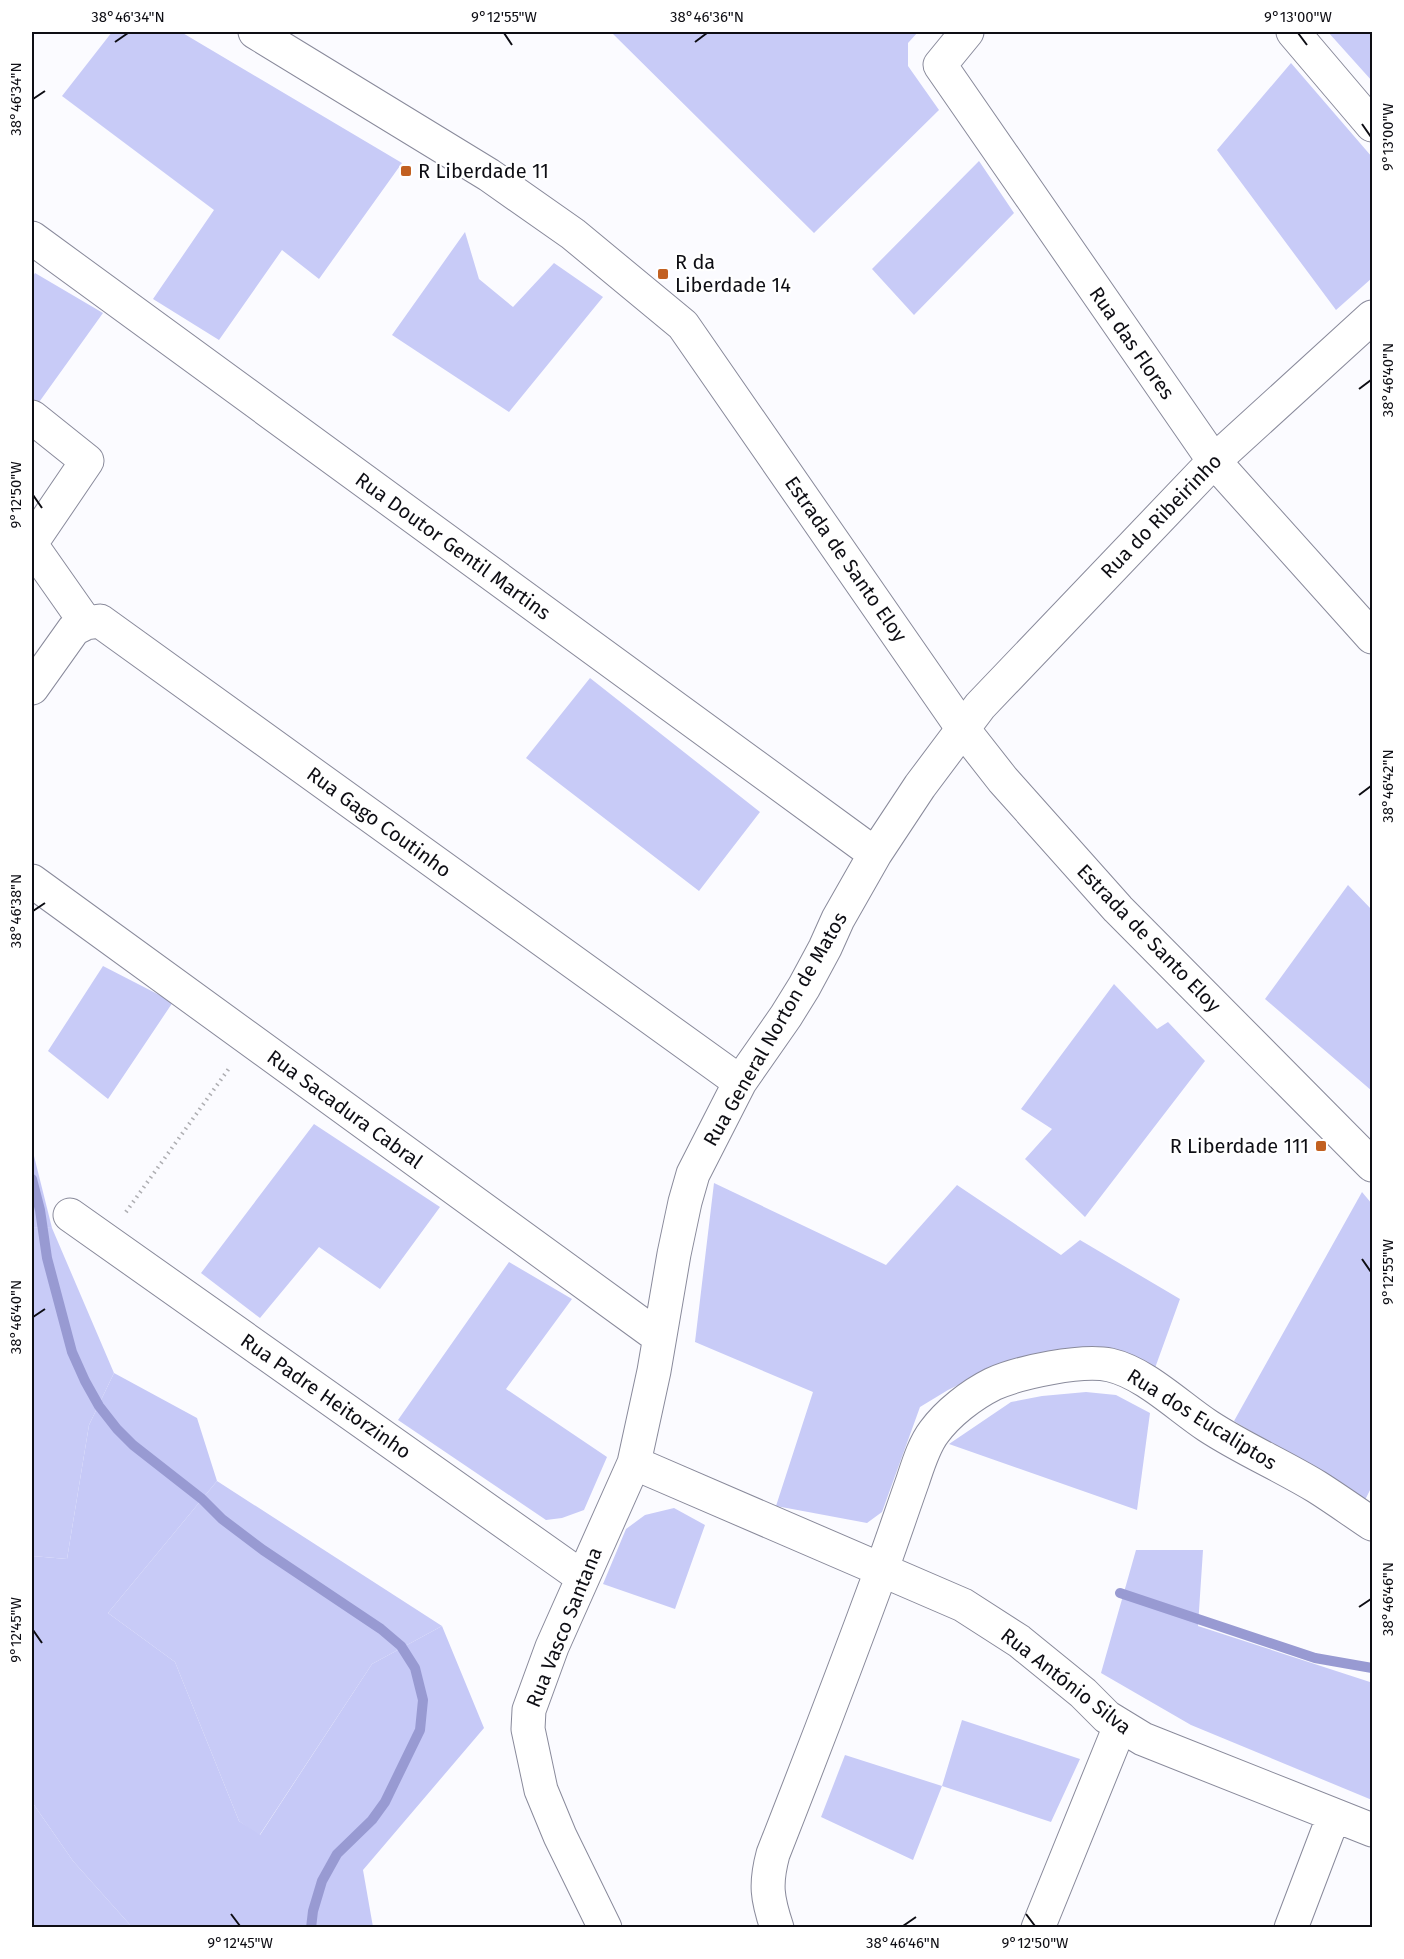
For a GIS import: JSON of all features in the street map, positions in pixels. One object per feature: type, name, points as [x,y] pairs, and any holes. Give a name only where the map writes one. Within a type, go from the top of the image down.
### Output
[{"type":"street","name":"Estrada de Santo Eloy","points":[[255,32],[498,182],[573,234],[683,325],[963,729],[1003,780],[1118,909],[1372,1165]]},
{"type":"street","name":"Rua das Flores","points":[[967,32],[940,65],[1214,460],[1372,637]]},
{"type":"street","points":[[1293,32],[1372,125]]},
{"type":"street","name":"Rua Doutor Gentil Martins","points":[[34,246],[875,854]]},
{"type":"street","name":"Rua do Ribeirinho","points":[[963,729],[988,696],[1214,460],[1372,317]]},
{"type":"street","points":[[32,417],[87,461],[32,544],[86,622],[74,629],[32,688]]},
{"type":"street","name":"Rua Gago Coutinho","points":[[86,622],[100,621],[740,1082]]},
{"type":"street","name":"Rua General Norton de Matos","points":[[634,1463],[674,1254],[693,1174],[740,1082],[804,987],[838,919],[875,854],[920,786],[963,729]]},
{"type":"street","name":"Rua Sacadura Cabral","points":[[32,881],[659,1336]]},
{"type":"street","name":"Rua Padre Heitorzinho","points":[[70,1215],[582,1577]]},
{"type":"street","name":"Rua dos Eucaliptos","points":[[777,1928],[767,1884],[773,1854],[918,1466],[932,1435],[945,1419],[967,1401],[993,1384],[1058,1366],[1111,1365],[1166,1394],[1207,1426],[1272,1464],[1316,1486],[1372,1524]]},
{"type":"street","name":"Rua Vasco Santana","points":[[605,1928],[560,1836],[542,1790],[528,1729],[530,1710],[548,1657],[634,1463]]},
{"type":"street","name":"Rua António Silva","points":[[634,1463],[963,1605],[1019,1641],[1083,1693],[1107,1717],[1143,1739],[1372,1830]]},
{"type":"street","points":[[1038,1928],[1120,1726]]},
{"type":"street","points":[[1291,1928],[1334,1815]]},
{"type":"path","points":[[106,1240],[250,1039]]},
{"type":"shaded area","points":[[112,32],[181,32],[402,163],[319,279],[282,250],[219,340],[153,299],[214,210],[62,96]]},
{"type":"shaded area","points":[[611,32],[918,32],[908,43],[908,66],[939,110],[814,233]]},
{"type":"shaded area","points":[[1328,32],[1372,32],[1372,81]]},
{"type":"shaded area","points":[[1291,63],[1372,157],[1372,278],[1336,310],[1217,150]]},
{"type":"shaded area","points":[[979,161],[1014,213],[914,315],[872,269]]},
{"type":"shaded area","points":[[465,232],[479,279],[513,307],[554,263],[603,297],[509,412],[392,335]]},
{"type":"shaded area","points":[[35,273],[103,313],[37,405],[32,401],[32,278]]},
{"type":"shaded area","points":[[590,678],[760,812],[699,891],[526,758]]},
{"type":"shaded area","points":[[1348,885],[1372,910],[1372,1091],[1265,999]]},
{"type":"shaded area","points":[[103,966],[173,1002],[108,1099],[48,1051]]},
{"type":"shaded area","points":[[1114,984],[1157,1029],[1168,1022],[1205,1061],[1085,1217],[1025,1159],[1052,1129],[1021,1109]]},
{"type":"shaded area","points":[[314,1124],[440,1207],[380,1289],[319,1247],[260,1318],[201,1273]]},
{"type":"shaded area","points":[[32,1148],[52,1228],[32,1227]]},
{"type":"shaded area","points":[[714,1183],[886,1265],[957,1185],[1061,1255],[1080,1240],[1180,1299],[1155,1368],[1095,1346],[1044,1354],[999,1365],[948,1390],[920,1407],[882,1512],[867,1523],[776,1506],[813,1392],[695,1342]]},
{"type":"shaded area","points":[[1362,1192],[1372,1204],[1372,1486],[1365,1500],[1234,1421]]},
{"type":"shaded area","points":[[32,1227],[52,1228],[114,1373],[89,1425],[67,1559],[32,1556]]},
{"type":"shaded area","points":[[509,1262],[572,1299],[506,1389],[607,1457],[584,1510],[562,1518],[546,1520],[398,1420]]},
{"type":"shaded area","points":[[114,1373],[197,1418],[217,1481],[108,1613],[175,1662],[239,1821],[260,1835],[372,1664],[442,1626],[484,1728],[363,1870],[373,1927],[132,1927],[73,1861],[32,1802],[32,1556],[67,1559],[89,1425]]},
{"type":"shaded area","points":[[1086,1392],[1116,1395],[1150,1413],[1137,1510],[949,1444],[1011,1402],[1042,1396]]},
{"type":"shaded area","points":[[217,1481],[442,1626],[372,1664],[259,1836],[239,1821],[175,1662],[108,1613]]},
{"type":"shaded area","points":[[674,1508],[705,1525],[675,1609],[603,1584],[626,1529],[645,1515]]},
{"type":"shaded area","points":[[1136,1550],[1203,1550],[1198,1626],[1370,1682],[1372,1678],[1372,1800],[1191,1725],[1101,1673]]},
{"type":"shaded area","points":[[962,1720],[1080,1759],[1051,1822],[942,1786]]},
{"type":"shaded area","points":[[845,1755],[942,1786],[913,1860],[821,1817]]},
{"type":"shaded area","points":[[32,1802],[73,1861],[132,1927],[32,1927]]},
{"type":"waterway","points":[[32,1179],[40,1210],[47,1258],[72,1352],[99,1406],[117,1429],[133,1445],[202,1499],[222,1519],[263,1550],[381,1629],[401,1646],[415,1668],[423,1700],[420,1730],[385,1802],[372,1820],[337,1854],[322,1881],[313,1911],[311,1928]]},
{"type":"waterway","points":[[1120,1593],[1315,1658],[1372,1668]]},
{"type":"place","name":"R Liberdade 11","points":[[406,171]]},
{"type":"place","name":"R da Liberdade 14","points":[[663,274]]},
{"type":"place","name":"R Liberdade 111","points":[[1321,1146]]}]
